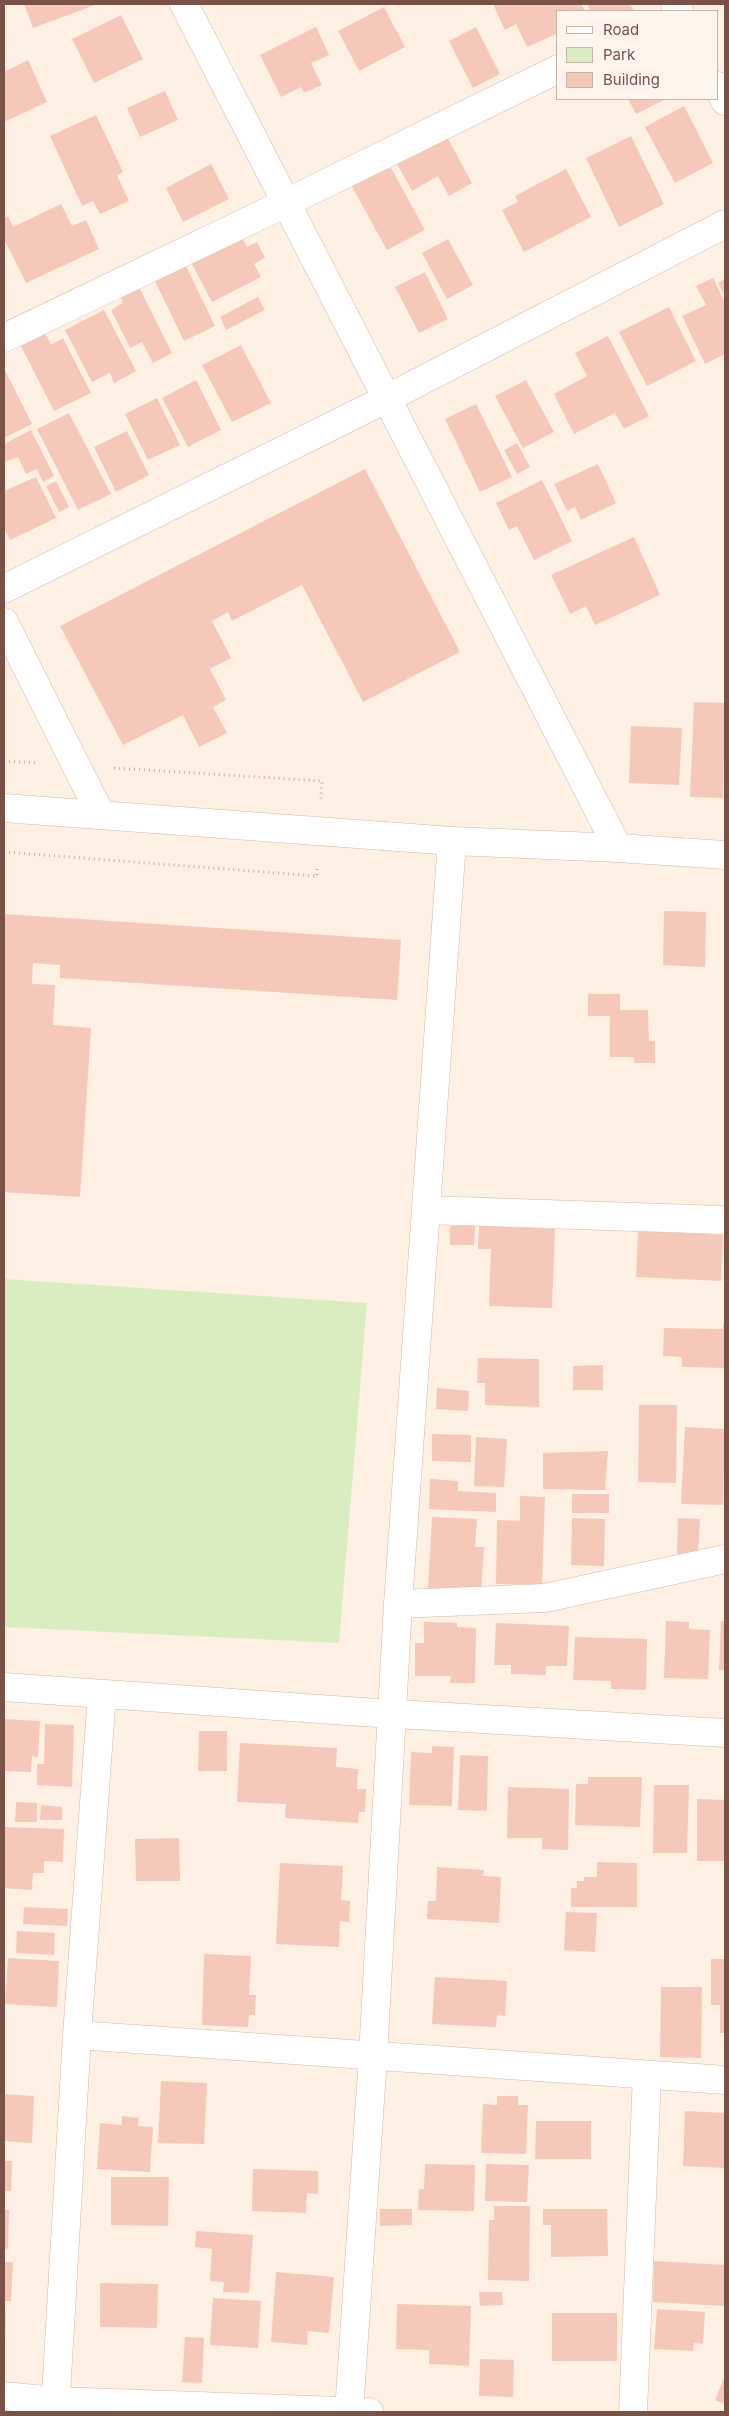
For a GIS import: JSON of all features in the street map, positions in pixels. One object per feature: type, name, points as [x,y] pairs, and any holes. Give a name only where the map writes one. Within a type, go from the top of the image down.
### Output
[{"type":"street","points":[[184,4],[618,848]]},
{"type":"street","points":[[4,338],[286,203],[556,70]]},
{"type":"street","points":[[719,88],[725,100]]},
{"type":"street","points":[[4,589],[386,399],[725,224]]},
{"type":"street","points":[[4,622],[101,815]]},
{"type":"street","points":[[4,808],[452,841],[618,848],[725,855]]},
{"type":"street","points":[[4,2396],[55,2406],[356,2412],[373,2056],[398,1604],[452,841]]},
{"type":"street","points":[[426,1210],[725,1220]]},
{"type":"street","points":[[398,1604],[544,1598],[725,1559]]},
{"type":"street","points":[[4,1687],[393,1714],[725,1733]]},
{"type":"street","points":[[55,2406],[77,2035],[102,1694]]},
{"type":"street","points":[[77,2035],[725,2080]]},
{"type":"street","points":[[632,2412],[647,2075]]},
{"type":"green space","points":[[4,1279],[367,1303],[339,1643],[4,1627]]},
{"type":"building","points":[[24,4],[98,4],[33,28]]},
{"type":"building","points":[[493,4],[581,4],[584,10],[556,10],[556,34],[527,47],[516,24],[505,30]]},
{"type":"building","points":[[587,4],[630,4],[633,10],[590,10]]},
{"type":"building","points":[[384,7],[405,47],[359,71],[338,31]]},
{"type":"building","points":[[121,15],[143,59],[94,83],[72,39]]},
{"type":"building","points":[[316,27],[329,55],[311,63],[322,85],[304,93],[301,87],[281,97],[260,55]]},
{"type":"building","points":[[476,27],[500,74],[473,88],[449,41]]},
{"type":"building","points":[[28,60],[47,102],[4,122],[4,72]]},
{"type":"building","points":[[165,91],[178,120],[140,137],[127,108]]},
{"type":"building","points":[[629,100],[664,100],[636,114]]},
{"type":"building","points":[[684,106],[713,163],[675,183],[645,127]]},
{"type":"building","points":[[96,115],[123,172],[117,175],[129,201],[100,214],[93,201],[82,206],[50,136]]},
{"type":"building","points":[[631,136],[664,204],[619,227],[586,158]]},
{"type":"building","points":[[447,137],[472,183],[449,196],[438,176],[412,191],[397,164]]},
{"type":"building","points":[[211,164],[229,199],[183,222],[166,188]]},
{"type":"building","points":[[389,164],[425,230],[387,250],[351,185]]},
{"type":"building","points":[[566,169],[591,217],[524,252],[502,210],[518,202],[515,196]]},
{"type":"building","points":[[61,204],[72,226],[86,220],[99,249],[26,283],[4,239],[4,218],[8,216],[13,227]]},
{"type":"building","points":[[241,235],[247,247],[257,242],[265,258],[254,264],[261,277],[212,302],[190,260]]},
{"type":"building","points":[[448,239],[473,285],[447,299],[422,253]]},
{"type":"building","points":[[185,264],[215,326],[184,341],[154,279]]},
{"type":"building","points":[[425,272],[448,319],[419,333],[395,287]]},
{"type":"building","points":[[713,278],[725,303],[725,354],[705,364],[682,316],[706,305],[696,286]]},
{"type":"building","points":[[725,279],[725,296],[718,283]]},
{"type":"building","points":[[139,287],[172,353],[153,363],[142,342],[130,348],[111,310],[123,303],[120,296]]},
{"type":"building","points":[[258,297],[265,310],[226,330],[220,317]]},
{"type":"building","points":[[669,307],[696,361],[647,386],[619,332]]},
{"type":"building","points":[[104,310],[136,371],[114,383],[110,373],[92,382],[65,330]]},
{"type":"building","points":[[46,334],[51,345],[63,338],[91,393],[54,411],[21,346]]},
{"type":"building","points":[[608,336],[649,416],[624,429],[615,413],[574,434],[554,394],[587,376],[575,353]]},
{"type":"building","points":[[241,345],[271,403],[232,422],[202,365]]},
{"type":"building","points":[[4,368],[32,424],[4,438]]},
{"type":"building","points":[[196,380],[221,430],[188,447],[162,398]]},
{"type":"building","points":[[526,380],[554,432],[523,448],[495,396]]},
{"type":"building","points":[[157,398],[180,445],[148,460],[125,414]]},
{"type":"building","points":[[476,404],[512,477],[480,492],[445,419]]},
{"type":"building","points":[[69,413],[111,494],[78,510],[37,429]]},
{"type":"building","points":[[31,430],[54,476],[43,482],[37,469],[26,474],[18,457],[4,462],[4,444]]},
{"type":"building","points":[[127,431],[149,475],[116,492],[94,447]]},
{"type":"building","points":[[517,443],[530,467],[517,474],[504,450]]},
{"type":"building","points":[[598,464],[616,503],[581,520],[575,507],[567,511],[554,484]]},
{"type":"building","points":[[365,469],[460,652],[363,702],[302,585],[232,621],[228,612],[212,621],[231,658],[210,669],[226,700],[213,707],[227,733],[199,747],[183,715],[123,745],[60,626]]},
{"type":"building","points":[[36,477],[56,518],[10,540],[4,528],[4,491]]},
{"type":"building","points":[[542,480],[572,541],[534,560],[517,526],[509,530],[496,503]]},
{"type":"building","points":[[56,481],[69,507],[59,512],[46,486]]},
{"type":"building","points":[[634,537],[660,595],[595,625],[586,606],[570,614],[551,575]]},
{"type":"building","points":[[694,702],[725,703],[723,798],[690,797]]},
{"type":"building","points":[[631,726],[682,728],[679,785],[629,783]]},
{"type":"building","points":[[664,911],[706,912],[705,967],[663,965]]},
{"type":"building","points":[[4,914],[401,940],[397,1000],[60,978],[60,965],[33,963],[32,984],[55,985],[53,1025],[91,1028],[80,1197],[4,1192]]},
{"type":"building","points":[[588,994],[620,994],[620,1010],[648,1010],[649,1041],[655,1041],[655,1063],[634,1063],[634,1057],[610,1057],[610,1016],[588,1016]]},
{"type":"building","points":[[450,1226],[475,1226],[474,1245],[450,1245]]},
{"type":"building","points":[[479,1226],[555,1229],[552,1308],[489,1306],[491,1249],[478,1249]]},
{"type":"building","points":[[638,1231],[723,1235],[721,1281],[636,1277]]},
{"type":"building","points":[[723,1324],[725,1324],[725,1368],[682,1367],[682,1357],[663,1356],[664,1328],[723,1329]]},
{"type":"building","points":[[478,1358],[539,1359],[539,1407],[485,1405],[485,1383],[477,1383]]},
{"type":"building","points":[[603,1365],[603,1390],[573,1390],[573,1366]]},
{"type":"building","points":[[437,1388],[469,1391],[468,1411],[436,1409]]},
{"type":"building","points":[[639,1405],[677,1405],[676,1483],[638,1482]]},
{"type":"building","points":[[685,1427],[725,1429],[723,1505],[681,1504]]},
{"type":"building","points":[[432,1434],[471,1435],[471,1462],[432,1461]]},
{"type":"building","points":[[476,1437],[507,1439],[504,1487],[474,1486]]},
{"type":"building","points":[[608,1451],[605,1490],[543,1489],[543,1453]]},
{"type":"building","points":[[430,1479],[458,1481],[458,1491],[496,1493],[496,1512],[429,1509]]},
{"type":"building","points":[[572,1494],[609,1494],[609,1513],[572,1513]]},
{"type":"building","points":[[520,1496],[545,1497],[542,1585],[496,1584],[497,1520],[520,1521]]},
{"type":"building","points":[[432,1517],[477,1519],[475,1547],[484,1547],[481,1592],[428,1589]]},
{"type":"building","points":[[572,1518],[605,1519],[604,1566],[571,1565]]},
{"type":"building","points":[[678,1518],[700,1519],[698,1555],[677,1554]]},
{"type":"building","points":[[666,1621],[689,1622],[689,1629],[710,1630],[708,1679],[664,1678]]},
{"type":"building","points":[[721,1621],[725,1621],[725,1670],[719,1670]]},
{"type":"building","points":[[424,1622],[457,1623],[457,1627],[476,1628],[475,1683],[450,1683],[451,1676],[415,1676],[415,1643],[424,1643]]},
{"type":"building","points":[[496,1623],[569,1626],[567,1666],[546,1666],[546,1675],[511,1674],[511,1665],[494,1665]]},
{"type":"building","points":[[575,1637],[647,1639],[646,1690],[611,1689],[611,1681],[573,1680]]},
{"type":"building","points":[[4,1719],[40,1721],[38,1757],[32,1756],[31,1772],[4,1771]]},
{"type":"building","points":[[45,1724],[74,1725],[72,1787],[37,1785],[37,1764],[44,1764]]},
{"type":"building","points":[[199,1731],[227,1731],[227,1771],[198,1771]]},
{"type":"building","points":[[240,1743],[337,1748],[336,1767],[358,1769],[357,1789],[366,1789],[365,1812],[359,1812],[358,1823],[285,1818],[286,1804],[237,1802]]},
{"type":"building","points":[[432,1746],[454,1747],[452,1806],[409,1805],[411,1752],[432,1753]]},
{"type":"building","points":[[460,1755],[488,1756],[487,1811],[458,1810]]},
{"type":"building","points":[[588,1777],[642,1777],[640,1827],[575,1825],[576,1784],[588,1784]]},
{"type":"building","points":[[654,1785],[689,1785],[687,1853],[653,1853]]},
{"type":"building","points":[[508,1787],[569,1789],[568,1850],[542,1849],[542,1838],[507,1838]]},
{"type":"building","points":[[697,1799],[725,1800],[725,1861],[697,1861]]},
{"type":"building","points":[[16,1802],[37,1803],[37,1822],[15,1822]]},
{"type":"building","points":[[41,1805],[62,1807],[62,1820],[40,1820]]},
{"type":"building","points":[[4,1827],[64,1829],[63,1862],[44,1861],[44,1873],[33,1873],[32,1890],[4,1888]]},
{"type":"building","points":[[179,1838],[180,1881],[136,1881],[135,1839]]},
{"type":"building","points":[[597,1862],[637,1863],[637,1907],[571,1907],[571,1888],[577,1888],[577,1881],[584,1881],[584,1877],[597,1877]]},
{"type":"building","points":[[280,1863],[343,1866],[341,1900],[350,1901],[349,1922],[340,1921],[339,1947],[276,1944]]},
{"type":"building","points":[[437,1867],[484,1870],[483,1876],[501,1877],[499,1923],[427,1919],[428,1901],[436,1901]]},
{"type":"building","points":[[24,1907],[68,1909],[67,1926],[23,1924]]},
{"type":"building","points":[[566,1912],[597,1913],[595,1952],[564,1950]]},
{"type":"building","points":[[17,1931],[55,1933],[54,1955],[16,1953]]},
{"type":"building","points":[[204,1954],[251,1956],[249,1995],[256,1995],[255,2015],[249,2015],[248,2027],[202,2025]]},
{"type":"building","points":[[8,1958],[59,1961],[57,2007],[5,2004]]},
{"type":"building","points":[[711,1959],[725,1959],[725,2033],[720,2033],[720,2005],[711,2005]]},
{"type":"building","points":[[435,1977],[507,1981],[505,2016],[497,2015],[496,2027],[432,2024]]},
{"type":"building","points":[[661,1987],[702,1987],[701,2058],[660,2057]]},
{"type":"building","points":[[161,2081],[207,2083],[204,2144],[158,2143]]},
{"type":"building","points":[[4,2094],[34,2096],[32,2143],[4,2141]]},
{"type":"building","points":[[497,2096],[518,2096],[518,2105],[528,2105],[526,2154],[481,2153],[483,2104],[497,2105]]},
{"type":"building","points":[[685,2111],[725,2113],[725,2168],[683,2166]]},
{"type":"building","points":[[122,2116],[139,2118],[138,2126],[153,2127],[150,2172],[97,2169],[100,2123],[122,2125]]},
{"type":"building","points":[[536,2121],[591,2121],[591,2159],[535,2159]]},
{"type":"building","points":[[4,2161],[12,2161],[11,2191],[4,2191]]},
{"type":"building","points":[[425,2164],[475,2165],[474,2211],[418,2210],[419,2189],[424,2189]]},
{"type":"building","points":[[486,2164],[529,2165],[527,2202],[485,2201]]},
{"type":"building","points":[[253,2169],[318,2171],[318,2194],[307,2193],[306,2213],[252,2211]]},
{"type":"building","points":[[111,2177],[169,2177],[168,2226],[111,2225]]},
{"type":"building","points":[[494,2206],[530,2206],[529,2281],[488,2280],[489,2220],[494,2220]]},
{"type":"building","points":[[380,2209],[412,2209],[412,2225],[380,2226]]},
{"type":"building","points":[[543,2209],[607,2209],[608,2256],[551,2257],[551,2225],[543,2225]]},
{"type":"building","points":[[4,2210],[9,2210],[8,2249],[4,2248]]},
{"type":"building","points":[[196,2231],[253,2235],[249,2293],[223,2292],[224,2282],[210,2281],[212,2249],[195,2247]]},
{"type":"building","points":[[654,2261],[725,2265],[725,2306],[653,2302]]},
{"type":"building","points":[[4,2262],[13,2262],[11,2301],[4,2301]]},
{"type":"building","points":[[276,2272],[334,2277],[329,2333],[308,2331],[307,2345],[271,2342]]},
{"type":"building","points":[[100,2283],[158,2284],[157,2328],[100,2327]]},
{"type":"building","points":[[479,2292],[502,2292],[503,2305],[480,2306]]},
{"type":"building","points":[[213,2298],[261,2301],[258,2348],[210,2345]]},
{"type":"building","points":[[397,2304],[471,2306],[469,2366],[429,2364],[429,2350],[396,2349]]},
{"type":"building","points":[[657,2309],[705,2312],[703,2344],[694,2343],[693,2351],[654,2349]]},
{"type":"building","points":[[4,2313],[6,2313],[5,2342],[4,2342]]},
{"type":"building","points":[[552,2313],[617,2313],[617,2361],[552,2361]]},
{"type":"building","points":[[185,2337],[204,2338],[202,2383],[182,2382]]},
{"type":"building","points":[[480,2359],[514,2360],[513,2397],[479,2396]]},
{"type":"building","points":[[725,2376],[725,2404],[715,2400]]}]
